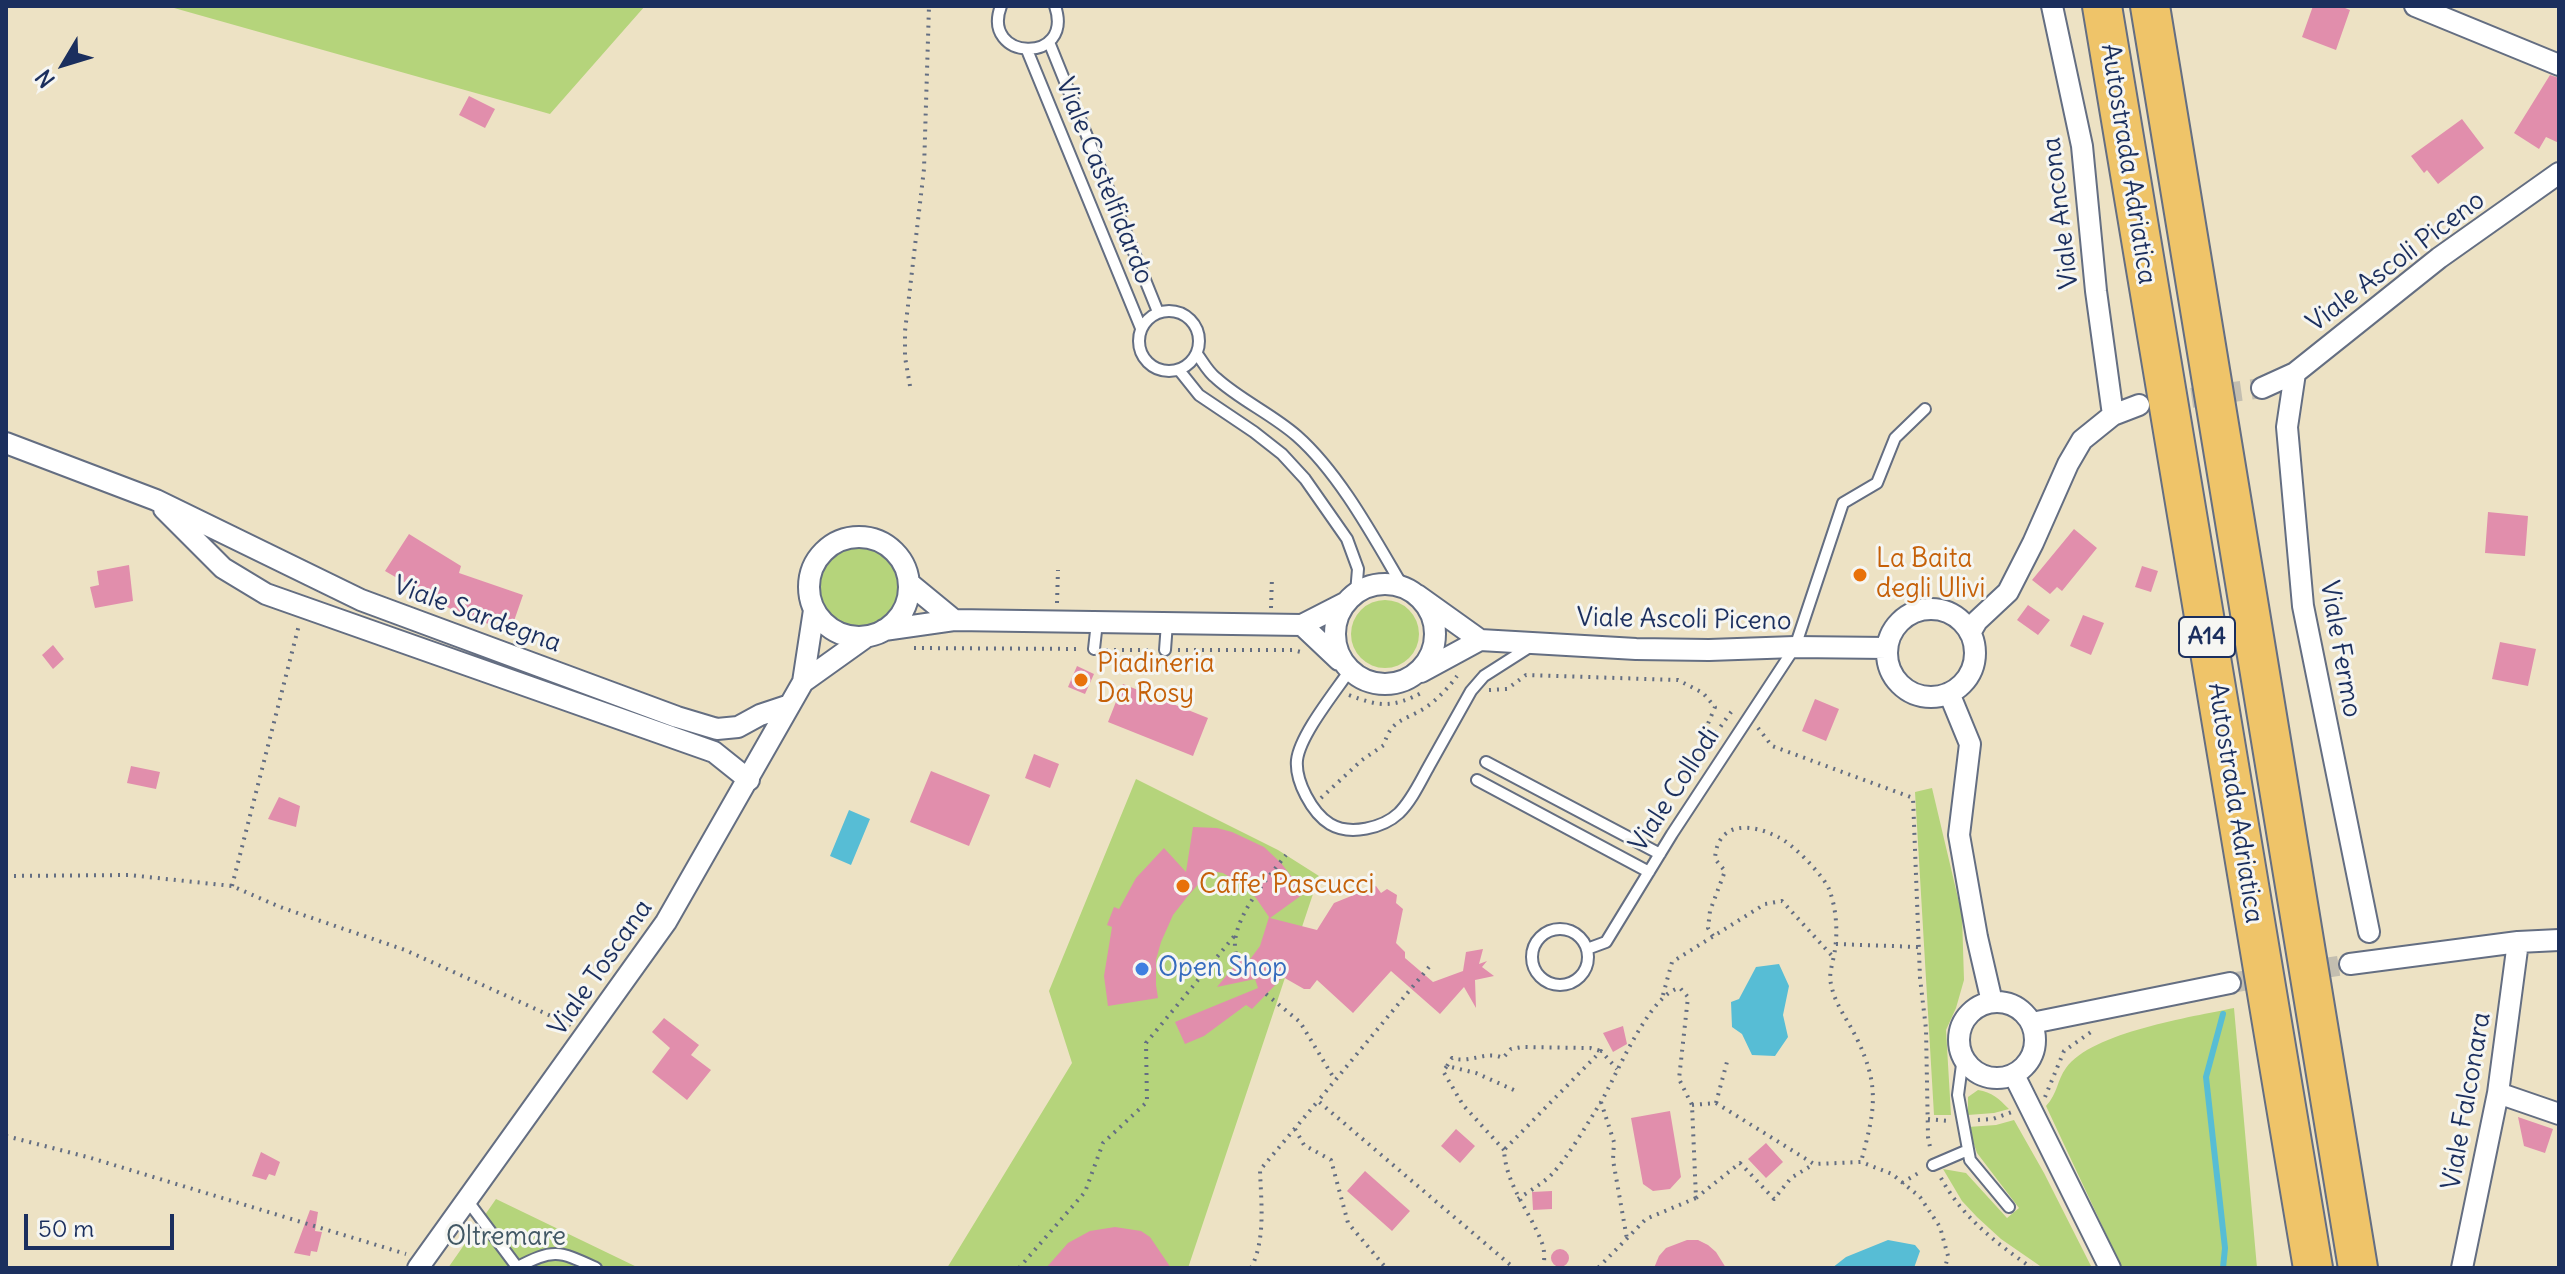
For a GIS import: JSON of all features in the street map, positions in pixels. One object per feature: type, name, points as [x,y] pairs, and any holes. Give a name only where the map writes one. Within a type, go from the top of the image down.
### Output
[{"type":"highway","name":"Autostrada Adriatica","points":[[2102,6],[2313,1268]]},
{"type":"highway","name":"Autostrada Adriatica","points":[[2150,6],[2358,1268]]},
{"type":"street","name":"Viale Ancona","points":[[2052,6],[2082,146],[2096,291],[2113,415]]},
{"type":"street","points":[[2415,6],[2559,65]]},
{"type":"street","name":"Viale Ascoli Piceno","points":[[2262,388],[2295,373],[2439,258],[2559,173]]},
{"type":"street","name":"Viale Fermo","points":[[2295,373],[2287,427],[2303,606],[2369,932]]},
{"type":"street","points":[[1970,633],[1977,621],[2008,592],[2082,440],[2113,415],[2139,405]]},
{"type":"street","name":"Viale Sardegna","points":[[6,443],[156,500],[361,600],[677,717],[717,729],[738,727],[760,715],[790,705]]},
{"type":"street","name":"Viale Sardegna","points":[[156,500],[181,529],[223,568],[266,594],[714,752],[749,780]]},
{"type":"street","points":[[875,633],[904,610],[909,583],[905,566],[895,552],[881,541],[864,536],[837,541],[817,558],[808,583],[809,597],[823,622],[851,636],[875,633],[954,620],[1302,625],[1379,584],[1410,591],[1473,644],[1410,677],[1395,683],[1379,684],[1363,680],[1302,625]]},
{"type":"street","points":[[909,583],[954,620]]},
{"type":"street","points":[[1410,591],[1428,608],[1434,622],[1435,638],[1431,654],[1423,667],[1410,677]]},
{"type":"street","points":[[1350,598],[1338,616],[1334,630],[1335,645],[1350,670]]},
{"type":"street","points":[[1936,609],[1950,613],[1970,633],[1974,660],[1970,674],[1949,693],[1936,697],[1911,692],[1892,674],[1887,648],[1899,623],[1910,614],[1936,609]]},
{"type":"street","name":"Viale Toscana","points":[[421,1264],[666,922],[803,682],[814,610]]},
{"type":"street","name":"Viale Toscana","points":[[803,682],[875,633]]},
{"type":"street","name":"Viale Ascoli Piceno","points":[[1473,644],[1537,643],[1709,650],[1887,648]]},
{"type":"street","points":[[1949,693],[1970,744],[1959,835],[1992,1002]]},
{"type":"street","points":[[2350,964],[2518,942],[2559,940]]},
{"type":"street","name":"Viale Falconara","points":[[2462,1268],[2498,1093],[2518,942]]},
{"type":"street","points":[[2032,1023],[2230,983]]},
{"type":"street","points":[[1992,1002],[2016,1006],[2032,1023],[2036,1035],[2032,1058],[2014,1075],[2003,1078],[1979,1074],[1963,1057],[1959,1045],[1963,1022],[1970,1012],[1992,1002]]},
{"type":"street","points":[[2014,1075],[2110,1268]]},
{"type":"street","points":[[2498,1093],[2559,1114]]},
{"type":"lane","points":[[1001,6],[997,20],[999,31],[1013,46],[1027,50],[1049,42],[1058,25],[1055,6]]},
{"type":"lane","name":"Viale Castelfidardo","points":[[1049,42],[1158,312]]},
{"type":"lane","name":"Viale Castelfidardo","points":[[1027,50],[1141,328]]},
{"type":"lane","points":[[1174,311],[1189,318],[1198,331],[1197,354],[1179,370],[1163,371],[1148,363],[1139,347],[1141,328],[1158,312],[1174,311]]},
{"type":"lane","points":[[1197,354],[1215,378],[1278,421],[1323,464],[1410,591]]},
{"type":"lane","points":[[1179,370],[1199,395],[1282,454],[1305,479],[1347,539],[1358,569],[1350,598]]},
{"type":"lane","name":"Viale Collodi","points":[[1587,949],[1606,942],[1795,647],[1843,503],[1877,483],[1895,438],[1925,409]]},
{"type":"lane","points":[[1094,649],[1097,622]]},
{"type":"lane","points":[[1165,650],[1167,623]]},
{"type":"lane","points":[[1350,670],[1309,731],[1297,760],[1300,783],[1313,806],[1331,824],[1355,830],[1378,825],[1398,814],[1412,796],[1471,691],[1484,676],[1537,643]]},
{"type":"lane","points":[[1486,762],[1660,854]]},
{"type":"lane","points":[[1477,780],[1649,872]]},
{"type":"lane","points":[[1561,929],[1577,935],[1587,949],[1586,968],[1573,982],[1563,985],[1545,980],[1533,965],[1532,956],[1538,940],[1552,930],[1561,929]]},
{"type":"lane","points":[[1963,1057],[1958,1095],[1970,1160],[2009,1207]]},
{"type":"lane","points":[[1933,1165],[1968,1150]]},
{"type":"lane","points":[[467,1200],[517,1268],[534,1259],[562,1252],[596,1268]]},
{"type":"path","points":[[910,386],[905,331],[924,169],[929,6]]},
{"type":"path","points":[[232,886],[304,607]]},
{"type":"path","points":[[1313,806],[1362,760],[1384,745],[1388,730],[1400,720],[1427,707],[1451,685],[1473,644]]},
{"type":"path","points":[[905,647],[1293,650],[1303,653]]},
{"type":"path","points":[[1442,684],[1471,691],[1507,689],[1526,675],[1678,680],[1703,693],[1715,707],[1704,733],[1706,740],[1712,738],[1732,711],[1738,711],[1748,717],[1772,746],[1913,798],[1926,1029],[1928,1137],[1933,1165],[1968,1216],[1999,1245],[2032,1268]]},
{"type":"path","points":[[1337,688],[1368,703],[1388,705],[1405,701],[1433,687]]},
{"type":"path","points":[[1713,936],[1708,928],[1710,911],[1725,871],[1715,859],[1716,846],[1723,833],[1742,826],[1779,837],[1798,852],[1828,886],[1835,913],[1836,944],[1830,982],[1872,1079],[1874,1114],[1861,1162]]},
{"type":"path","points":[[1019,1268],[1085,1192],[1103,1143],[1147,1102],[1146,1043],[1236,934],[1244,914],[1286,855]]},
{"type":"path","points":[[6,876],[129,875],[232,886],[280,907],[405,950],[588,1032]]},
{"type":"path","points":[[1663,998],[1672,962],[1765,904],[1782,901],[1834,958]]},
{"type":"path","points":[[1236,934],[1235,954],[1239,961]]},
{"type":"path","points":[[1836,944],[1919,947]]},
{"type":"path","points":[[1251,1268],[1259,1254],[1260,1170],[1429,967]]},
{"type":"path","points":[[1518,1199],[1552,1174],[1601,1102],[1636,1035],[1663,998],[1673,989],[1680,988],[1688,997],[1679,1079],[1692,1105],[1696,1198]]},
{"type":"path","points":[[1266,994],[1300,1022],[1335,1080]]},
{"type":"path","points":[[1928,1119],[1962,1122],[1993,1119],[2030,1106],[2047,1095],[2064,1051],[2096,1030]]},
{"type":"path","points":[[1504,1150],[1463,1105],[1443,1071],[1452,1058],[1462,1061],[1494,1054],[1503,1058],[1511,1049],[1522,1047],[1590,1048],[1618,1069]]},
{"type":"path","points":[[1544,1268],[1543,1245],[1518,1199],[1505,1166],[1504,1150],[1599,1053]]},
{"type":"path","points":[[1716,1103],[1728,1058]]},
{"type":"path","points":[[1447,1066],[1476,1073],[1516,1091]]},
{"type":"path","points":[[1318,1101],[1514,1268]]},
{"type":"path","points":[[1601,1102],[1614,1142],[1613,1160],[1627,1239]]},
{"type":"path","points":[[1692,1105],[1716,1103],[1814,1164]]},
{"type":"path","points":[[1294,1128],[1304,1145],[1331,1160],[1348,1223],[1386,1268]]},
{"type":"path","points":[[6,1136],[106,1163],[421,1264]]},
{"type":"path","points":[[1598,1268],[1646,1219],[1696,1198],[1740,1163],[1774,1199],[1791,1178],[1814,1164],[1861,1162],[1892,1174],[1920,1197],[1940,1227],[1948,1256],[1945,1268]]},
{"type":"path","points":[[1902,1183],[1933,1165]]},
{"type":"green space","points":[[167,6],[645,6],[550,114]]},
{"type":"green space","points":[[859,544],[875,548],[889,557],[898,571],[902,587],[898,603],[889,617],[875,626],[859,630],[843,626],[829,617],[820,603],[816,587],[820,571],[829,557],[843,548]]},
{"type":"green space","points":[[1385,600],[1409,610],[1419,634],[1409,658],[1385,668],[1361,658],[1351,634],[1361,610]]},
{"type":"green space","points":[[1136,779],[1278,850],[1319,876],[1188,1268],[947,1268],[1072,1063],[1049,991]]},
{"type":"green space","points":[[1932,788],[1962,915],[1964,980],[1946,1030],[1951,1115],[1934,1115],[1915,792]]},
{"type":"green space","points":[[2234,1008],[2257,1268],[2122,1268],[2046,1106],[2066,1068],[2079,1055],[2097,1045],[2169,1021]]},
{"type":"green space","points":[[1978,1090],[1995,1096],[2009,1109],[1968,1115],[1968,1097]]},
{"type":"green space","points":[[2014,1120],[2092,1268],[2043,1268],[2001,1239],[1977,1217],[1962,1201],[1943,1169],[1966,1173],[2007,1218],[2019,1208],[1977,1153],[1968,1127]]},
{"type":"green space","name":"Oltremare","points":[[496,1199],[639,1268],[448,1268]]},
{"type":"water","points":[[849,810],[870,819],[851,865],[830,856]]},
{"type":"water","points":[[1779,964],[1789,986],[1783,1015],[1788,1037],[1775,1056],[1752,1055],[1742,1034],[1732,1027],[1731,1002],[1739,999],[1756,967]]},
{"type":"water","points":[[1888,1240],[1915,1245],[1920,1251],[1914,1268],[1832,1268],[1846,1257]]},
{"type":"building","points":[[2313,6],[2340,6],[2350,10],[2336,50],[2302,37]]},
{"type":"building","points":[[2550,75],[2559,78],[2559,143],[2546,137],[2539,149],[2514,133]]},
{"type":"building","points":[[469,96],[495,109],[485,128],[459,115]]},
{"type":"building","points":[[2462,119],[2484,148],[2438,184],[2427,170],[2424,173],[2411,156]]},
{"type":"building","points":[[2488,512],[2528,516],[2525,556],[2485,553]]},
{"type":"building","points":[[2074,529],[2097,548],[2062,591],[2057,587],[2050,594],[2032,580]]},
{"type":"building","points":[[409,534],[461,566],[459,573],[523,595],[514,621],[498,616],[494,626],[456,612],[385,571]]},
{"type":"building","points":[[129,565],[133,601],[95,608],[90,587],[99,585],[97,571]]},
{"type":"building","points":[[2142,566],[2158,571],[2151,592],[2135,587]]},
{"type":"building","points":[[2028,605],[2050,620],[2038,635],[2017,620]]},
{"type":"building","points":[[2083,615],[2104,623],[2091,655],[2070,646]]},
{"type":"building","points":[[2500,642],[2536,649],[2528,686],[2492,679]]},
{"type":"building","points":[[53,645],[64,659],[53,669],[42,655]]},
{"type":"building","name":"Piadineria Da Rosy","points":[[1077,666],[1094,674],[1085,694],[1068,687]]},
{"type":"building","points":[[1123,684],[1208,718],[1193,756],[1108,722]]},
{"type":"building","points":[[1815,699],[1839,709],[1826,741],[1802,731]]},
{"type":"building","points":[[1034,754],[1059,764],[1050,788],[1025,778]]},
{"type":"building","points":[[131,766],[160,772],[156,789],[127,783]]},
{"type":"building","points":[[931,771],[990,795],[969,846],[910,822]]},
{"type":"building","points":[[279,797],[300,806],[296,827],[268,819]]},
{"type":"building","points":[[1193,827],[1232,832],[1264,847],[1281,863],[1302,895],[1270,918],[1317,930],[1334,903],[1376,886],[1381,893],[1387,889],[1397,895],[1396,903],[1403,909],[1396,943],[1405,952],[1405,958],[1433,982],[1463,971],[1466,952],[1483,949],[1479,964],[1487,961],[1482,967],[1494,976],[1475,980],[1476,1008],[1464,987],[1440,1014],[1391,971],[1353,1013],[1317,980],[1310,989],[1304,989],[1283,977],[1252,1009],[1246,1005],[1204,1036],[1185,1044],[1175,1022],[1258,988],[1255,979],[1217,987],[1240,959],[1248,962],[1260,946],[1269,917],[1246,887],[1223,873],[1210,871],[1173,915],[1161,942],[1156,960],[1158,998],[1108,1006],[1104,976],[1112,927],[1107,925],[1114,907],[1119,909],[1136,878],[1164,848],[1186,872]]},
{"type":"building","points":[[664,1018],[699,1045],[691,1055],[711,1070],[687,1100],[652,1072],[670,1048],[652,1032]]},
{"type":"building","points":[[1623,1026],[1627,1044],[1613,1052],[1603,1033]]},
{"type":"building","points":[[1670,1111],[1681,1177],[1670,1189],[1653,1191],[1643,1184],[1631,1118]]},
{"type":"building","points":[[2518,1117],[2553,1129],[2545,1153],[2524,1146]]},
{"type":"building","points":[[1456,1129],[1475,1146],[1460,1163],[1441,1146]]},
{"type":"building","points":[[1766,1143],[1783,1162],[1766,1178],[1748,1159]]},
{"type":"building","points":[[261,1152],[280,1162],[275,1176],[269,1174],[266,1180],[252,1176]]},
{"type":"building","points":[[1365,1171],[1410,1211],[1392,1231],[1347,1191]]},
{"type":"building","points":[[1552,1191],[1552,1209],[1533,1210],[1532,1192]]},
{"type":"building","points":[[310,1210],[318,1212],[315,1231],[322,1232],[317,1252],[311,1251],[310,1256],[294,1253]]},
{"type":"building","points":[[1115,1227],[1141,1231],[1150,1237],[1171,1268],[1046,1268],[1068,1243],[1090,1231]]},
{"type":"building","points":[[1687,1240],[1698,1240],[1708,1245],[1726,1268],[1654,1268],[1666,1248]]},
{"type":"building","points":[[1560,1249],[1569,1258],[1560,1267],[1551,1258]]},
{"type":"waterway","points":[[2223,1014],[2206,1077],[2225,1248],[2223,1268]]},
{"type":"tunnel","points":[[2162,402],[2262,388]]},
{"type":"tunnel","points":[[2230,983],[2350,964]]},
{"type":"place","name":"La Baita degli Ulivi","points":[[1860,575]]},
{"type":"place","name":"Piadineria Da Rosy","points":[[1081,680]]},
{"type":"place","name":"Caffe' Pascucci","points":[[1183,886]]},
{"type":"place","name":"Open Shop","points":[[1142,969]]}]
